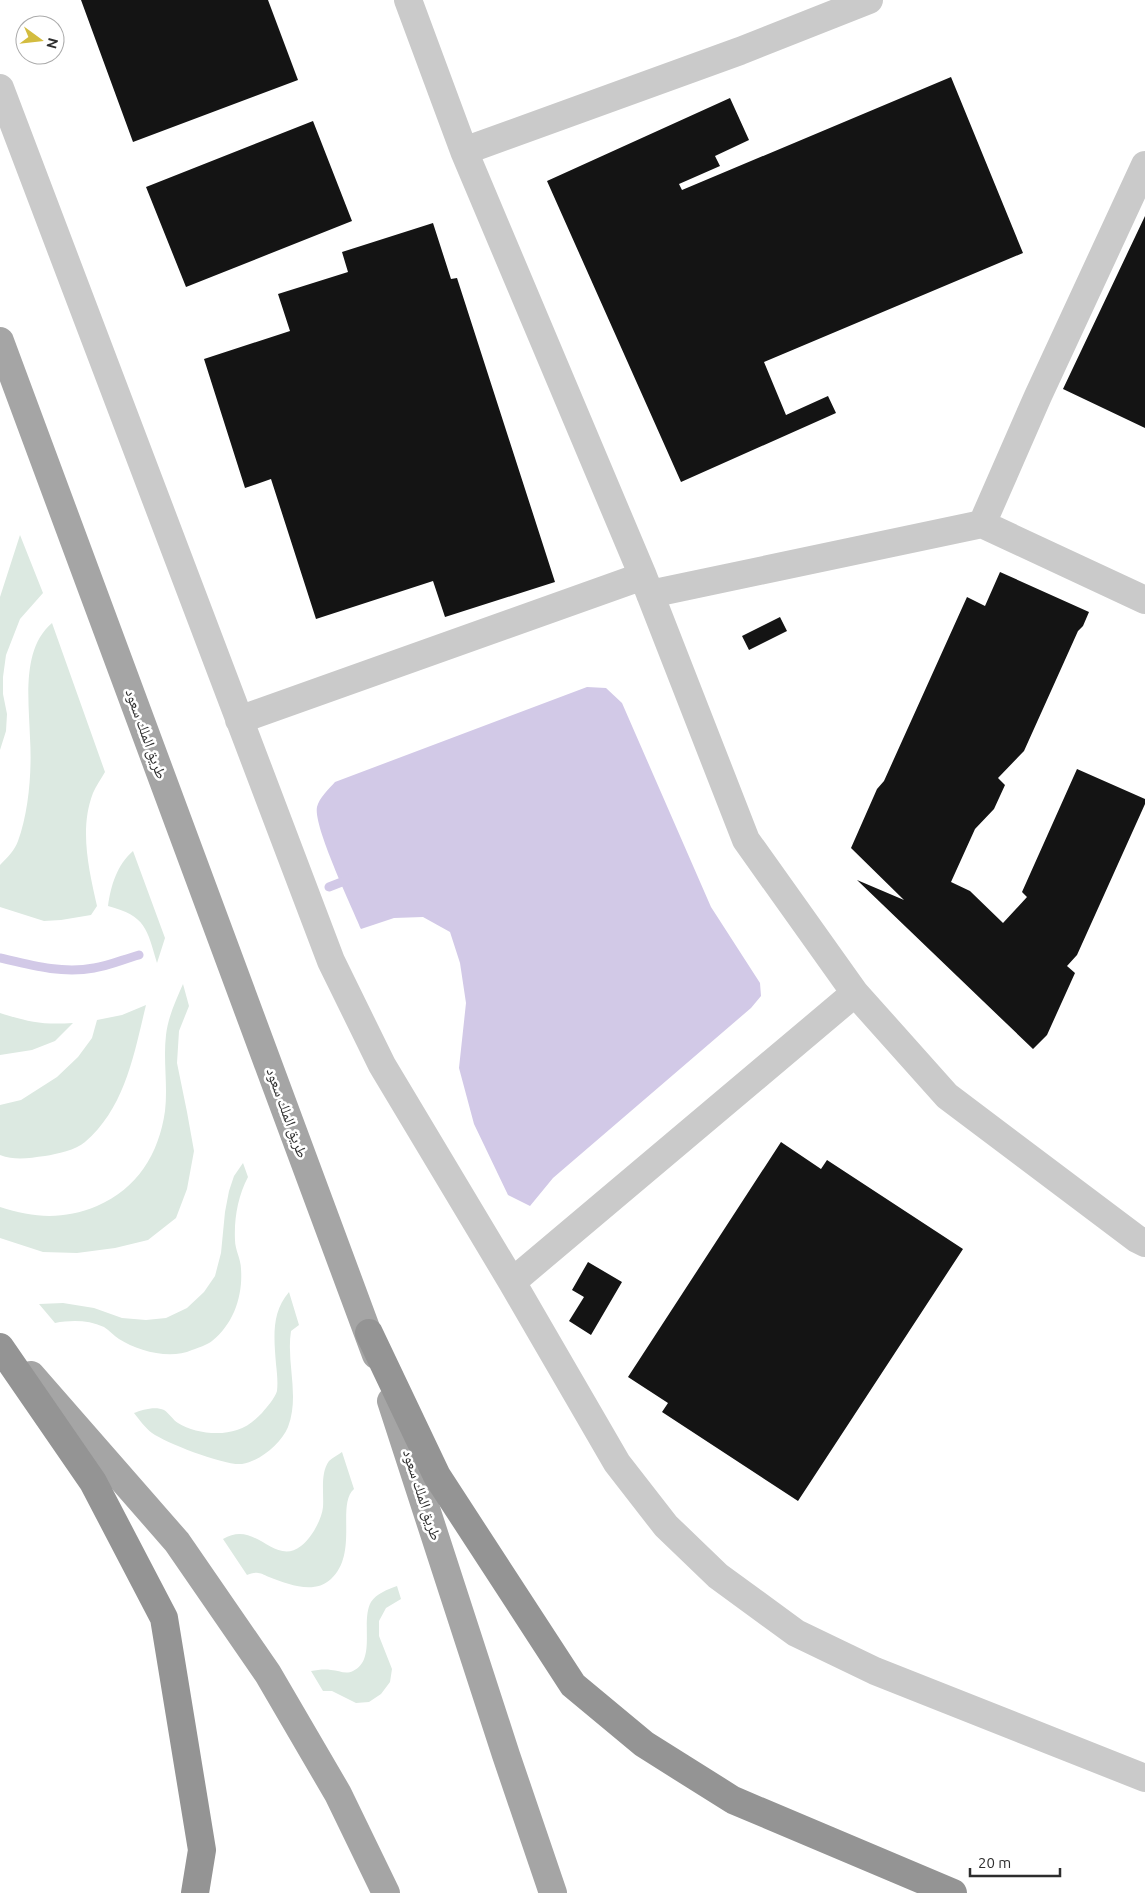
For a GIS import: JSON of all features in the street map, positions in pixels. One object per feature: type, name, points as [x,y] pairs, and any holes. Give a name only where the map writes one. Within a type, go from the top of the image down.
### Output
[{"type":"highway","points":[[369,1333],[437,1476],[573,1685],[644,1744],[733,1800],[953,1893]]},
{"type":"highway","points":[[0,1347],[92,1482],[164,1618],[202,1850],[195,1893]]},
{"type":"main road","name":"طريق الملك سعود","points":[[0,341],[369,1333],[503,1746],[554,1893]]},
{"type":"main road","points":[[0,1340],[177,1542],[268,1674],[338,1794],[386,1893]]},
{"type":"street","points":[[408,0],[464,151],[647,585],[746,840],[855,993],[947,1096],[1137,1239],[1145,1243]]},
{"type":"street","points":[[464,151],[740,51],[868,0]]},
{"type":"street","points":[[0,88],[238,720],[331,961],[382,1065],[512,1282],[617,1463],[666,1526],[718,1576],[796,1632],[875,1671],[1145,1778]]},
{"type":"street","points":[[982,524],[1038,396],[1145,165]]},
{"type":"street","points":[[238,720],[647,585],[982,524],[1145,600]]},
{"type":"street","points":[[512,1282],[855,993]]},
{"type":"shaded area","points":[[20,535],[43,593],[20,619],[6,655],[3,694],[7,714],[6,731],[0,750],[0,597]]},
{"type":"shaded area","points":[[52,623],[105,772],[93,793],[89,807],[86,835],[91,878],[97,906],[91,915],[44,921],[0,907],[0,865],[17,844],[25,817],[30,777],[31,750],[28,693],[31,661],[35,647],[42,634]]},
{"type":"shaded area","points":[[587,687],[606,688],[622,703],[711,907],[760,983],[761,996],[751,1008],[553,1178],[530,1206],[508,1195],[474,1124],[459,1068],[466,1003],[460,963],[450,932],[423,917],[394,918],[361,929],[327,848],[317,817],[317,807],[322,797],[335,782]]},
{"type":"shaded area","points":[[133,851],[165,938],[157,963],[147,933],[138,919],[108,906],[119,869]]},
{"type":"shaded area","points":[[183,984],[189,1006],[179,1031],[177,1063],[194,1151],[187,1189],[176,1218],[148,1240],[115,1248],[77,1253],[43,1252],[0,1238],[0,1207],[13,1211],[48,1216],[84,1211],[111,1199],[124,1190],[144,1168],[162,1127],[166,1102],[165,1054],[167,1028],[170,1015]]},
{"type":"shaded area","points":[[146,1005],[126,1079],[119,1097],[99,1128],[81,1145],[61,1153],[22,1158],[0,1155],[0,1105],[21,1100],[57,1077],[78,1057],[92,1038],[97,1020],[122,1015]]},
{"type":"shaded area","points":[[0,1013],[36,1022],[53,1024],[73,1023],[55,1041],[32,1050],[0,1055]]},
{"type":"shaded area","points":[[243,1163],[248,1177],[239,1199],[235,1232],[235,1244],[241,1265],[239,1299],[226,1326],[210,1342],[183,1353],[154,1353],[135,1347],[117,1338],[104,1327],[92,1323],[68,1321],[55,1323],[39,1304],[63,1303],[94,1308],[122,1318],[146,1320],[166,1318],[187,1308],[204,1292],[215,1276],[221,1253],[229,1191],[234,1176]]},
{"type":"shaded area","points":[[289,1292],[299,1325],[291,1331],[290,1343],[293,1403],[285,1433],[269,1451],[249,1462],[234,1464],[182,1448],[147,1429],[134,1413],[157,1408],[166,1411],[176,1422],[184,1426],[199,1431],[215,1433],[241,1429],[259,1416],[275,1397],[277,1391],[276,1317],[283,1300]]},
{"type":"shaded area","points":[[342,1452],[354,1489],[349,1496],[347,1506],[344,1556],[339,1568],[331,1579],[317,1586],[301,1587],[259,1573],[247,1575],[223,1539],[235,1534],[245,1535],[282,1551],[291,1551],[301,1546],[312,1534],[321,1517],[323,1477],[326,1466],[330,1460]]},
{"type":"shaded area","points":[[397,1586],[401,1599],[386,1608],[379,1621],[379,1636],[392,1669],[390,1682],[381,1694],[369,1702],[356,1703],[332,1691],[323,1691],[311,1671],[334,1670],[347,1673],[360,1666],[366,1650],[368,1610],[371,1602],[379,1594]]},
{"type":"building","points":[[81,0],[268,0],[298,80],[133,142]]},
{"type":"building","points":[[951,77],[1023,253],[764,362],[786,415],[828,396],[836,413],[681,482],[547,181],[730,98],[749,140],[715,156],[720,166],[679,184],[682,190]]},
{"type":"building","points":[[313,121],[352,221],[186,287],[146,187]]},
{"type":"building","points":[[1145,216],[1145,428],[1063,389]]},
{"type":"building","points":[[433,223],[451,279],[457,278],[555,582],[445,617],[433,581],[316,619],[271,479],[245,488],[204,359],[290,331],[278,294],[348,272],[342,252]]},
{"type":"building","points":[[1000,572],[1089,612],[1083,626],[1078,631],[1024,751],[998,778],[1005,785],[994,809],[975,829],[951,882],[970,891],[1003,923],[1027,897],[1022,892],[1077,769],[1145,799],[1145,804],[1077,955],[1067,966],[1075,973],[1047,1035],[1033,1049],[857,880],[904,900],[851,848],[877,789],[884,781],[967,597],[985,606]]},
{"type":"building","points":[[780,617],[787,631],[749,650],[742,636]]},
{"type":"building","points":[[781,1142],[821,1169],[827,1160],[963,1249],[798,1501],[662,1412],[668,1403],[628,1377]]},
{"type":"building","points":[[588,1262],[622,1282],[591,1335],[569,1321],[584,1297],[572,1290]]},
{"type":"waterway","points":[[329,887],[352,878]]},
{"type":"waterway","points":[[0,958],[46,968],[82,970],[100,967],[139,955]]}]
